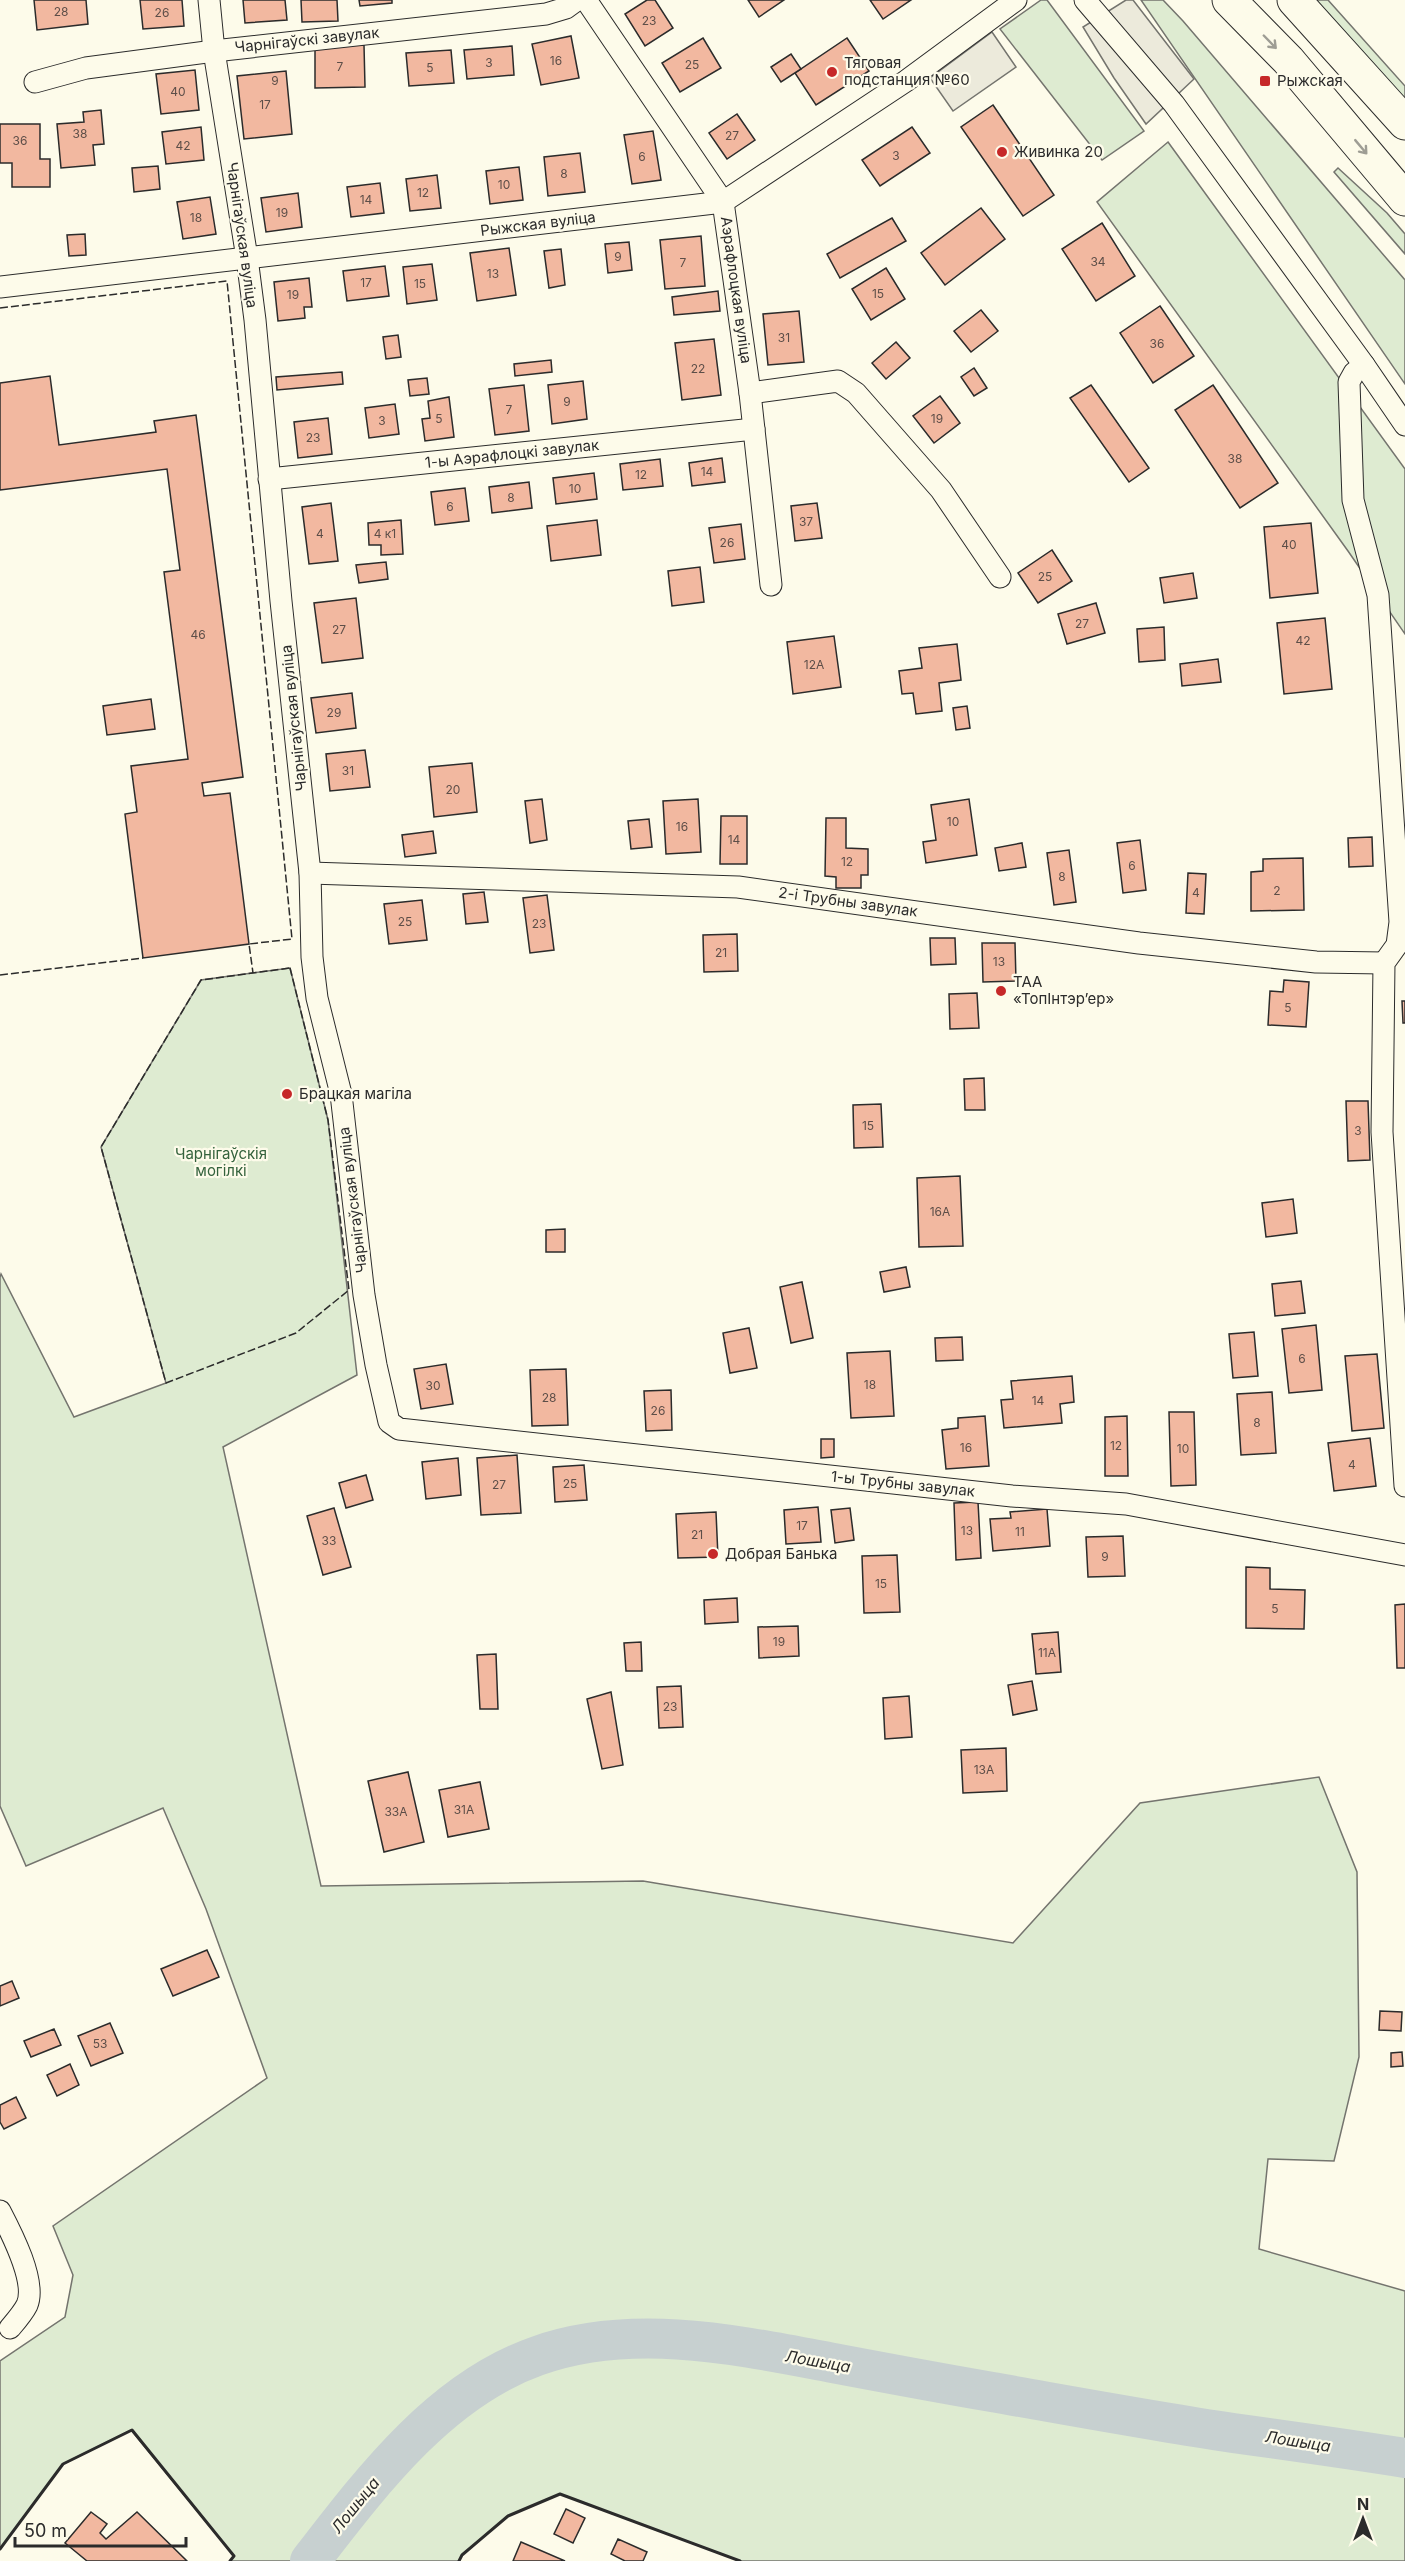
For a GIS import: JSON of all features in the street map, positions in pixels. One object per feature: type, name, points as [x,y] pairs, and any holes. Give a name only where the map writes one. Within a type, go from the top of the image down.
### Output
[{"type":"main road","points":[[1229,0],[1288,60],[1405,200]]},
{"type":"main road","points":[[1294,0],[1405,123]]},
{"type":"street","name":"Чарнігаўская вуліца","points":[[209,0],[214,51],[247,258],[310,873],[312,957],[316,998],[341,1094],[364,1295],[376,1365],[389,1422],[399,1429]]},
{"type":"street","name":"Чарнігаўскі завулак","points":[[35,82],[86,68],[214,51],[546,14],[566,8],[577,0]]},
{"type":"street","name":"Аэрафлоцкая вуліца","points":[[586,0],[723,202],[750,393],[771,585]]},
{"type":"street","name":"Рыжская вуліца","points":[[0,287],[723,202],[906,81],[1016,0]]},
{"type":"street","points":[[1085,0],[1174,104],[1405,425]]},
{"type":"street","points":[[1364,365],[1354,373],[1349,382],[1353,500],[1378,595],[1400,922],[1397,945],[1384,963],[1382,1132],[1405,1486]]},
{"type":"street","points":[[750,393],[838,381],[856,393],[941,490],[1000,577]]},
{"type":"street","name":"1-ы Аэрафлоцкі завулак","points":[[269,479],[754,429]]},
{"type":"street","name":"2-і Трубны завулак","points":[[310,873],[738,887],[1138,943],[1316,962],[1384,963]]},
{"type":"street","name":"1-ы Трубны завулак","points":[[399,1429],[1012,1496],[1126,1504],[1405,1555]]},
{"type":"street","points":[[0,2211],[13,2234],[30,2288],[27,2304],[4,2329]]},
{"type":"green space","points":[[1041,0],[1047,0],[1144,131],[1102,160],[1000,29]]},
{"type":"green space","points":[[1141,0],[1163,0],[1183,21],[1405,280],[1405,384]]},
{"type":"green space","points":[[1309,0],[1328,0],[1405,86],[1405,104]]},
{"type":"green space","points":[[1168,142],[1405,469],[1405,634],[1097,202]]},
{"type":"green space","points":[[1338,168],[1387,213],[1405,234],[1405,254],[1334,172]]},
{"type":"green space","name":"Чарнігаўскія могілкі","points":[[290,968],[328,1120],[357,1375],[223,1447],[321,1886],[643,1881],[1013,1943],[1140,1803],[1319,1777],[1357,1872],[1359,2057],[1334,2161],[1268,2159],[1259,2249],[1405,2291],[1405,2561],[740,2561],[560,2494],[508,2516],[462,2555],[459,2561],[230,2561],[234,2556],[131,2430],[63,2464],[0,2549],[0,2361],[65,2317],[73,2275],[53,2226],[267,2078],[206,1909],[163,1808],[26,1866],[0,1806],[0,1277],[1,1274],[74,1417],[166,1383],[101,1147],[201,980]]},
{"type":"shaded area","points":[[1126,0],[1133,0],[1194,79],[1146,124],[1083,27]]},
{"type":"shaded area","points":[[992,32],[1016,67],[953,111],[930,78]]},
{"type":"building","points":[[34,0],[86,0],[88,24],[37,30]]},
{"type":"building","points":[[140,0],[182,0],[184,26],[143,29]]},
{"type":"building","points":[[243,0],[285,0],[287,20],[245,23]]},
{"type":"building","points":[[301,0],[337,0],[338,21],[302,22]]},
{"type":"building","points":[[359,0],[392,0],[392,3],[360,6]]},
{"type":"building","points":[[647,0],[655,0],[673,28],[645,46],[625,14]]},
{"type":"building","points":[[748,0],[784,0],[759,17]]},
{"type":"building","points":[[870,0],[911,0],[883,19]]},
{"type":"building","points":[[571,36],[579,78],[541,85],[532,44]]},
{"type":"building","points":[[703,38],[721,68],[680,92],[662,63]]},
{"type":"building","name":"Тяговая подстанция №60","points":[[847,38],[869,71],[816,105],[795,73]]},
{"type":"building","points":[[364,45],[365,87],[315,88],[315,46]]},
{"type":"building","points":[[512,46],[514,75],[467,79],[464,50]]},
{"type":"building","points":[[451,50],[454,83],[409,86],[406,53]]},
{"type":"building","points":[[791,54],[801,69],[781,82],[771,67]]},
{"type":"building","points":[[195,70],[199,110],[161,114],[156,74]]},
{"type":"building","points":[[286,71],[292,134],[244,139],[237,76]]},
{"type":"building","name":"Живинка 20","points":[[993,105],[1054,195],[1023,216],[961,127]]},
{"type":"building","points":[[101,110],[104,144],[93,145],[95,165],[61,168],[57,124],[84,122],[83,112]]},
{"type":"building","points":[[737,114],[755,140],[727,159],[709,133]]},
{"type":"building","points":[[0,124],[40,124],[40,159],[50,159],[50,187],[12,187],[12,163],[0,163]]},
{"type":"building","points":[[201,127],[204,160],[166,164],[162,132]]},
{"type":"building","points":[[912,127],[930,153],[880,186],[862,160]]},
{"type":"building","points":[[653,131],[661,180],[632,184],[624,135]]},
{"type":"building","points":[[580,153],[585,192],[548,196],[544,157]]},
{"type":"building","points":[[158,166],[160,189],[134,192],[132,168]]},
{"type":"building","points":[[519,167],[523,200],[490,204],[486,171]]},
{"type":"building","points":[[437,175],[441,208],[410,211],[406,179]]},
{"type":"building","points":[[380,183],[384,213],[351,217],[347,187]]},
{"type":"building","points":[[298,193],[302,227],[266,232],[261,198]]},
{"type":"building","points":[[210,197],[216,234],[183,239],[177,202]]},
{"type":"building","points":[[981,208],[1005,239],[945,285],[921,253]]},
{"type":"building","points":[[892,218],[906,241],[840,278],[827,254]]},
{"type":"building","points":[[1102,223],[1135,276],[1096,301],[1062,249]]},
{"type":"building","points":[[85,234],[86,255],[69,256],[67,235]]},
{"type":"building","points":[[701,236],[705,286],[665,289],[660,240]]},
{"type":"building","points":[[629,242],[632,270],[608,273],[605,244]]},
{"type":"building","points":[[509,248],[516,295],[477,301],[470,253]]},
{"type":"building","points":[[561,249],[565,285],[549,288],[544,251]]},
{"type":"building","points":[[432,264],[437,300],[407,304],[403,267]]},
{"type":"building","points":[[385,266],[389,296],[347,301],[343,271]]},
{"type":"building","points":[[886,268],[905,299],[871,320],[852,289]]},
{"type":"building","points":[[309,278],[312,307],[304,307],[305,318],[278,321],[274,282]]},
{"type":"building","points":[[718,291],[720,311],[674,315],[672,297]]},
{"type":"building","points":[[1160,306],[1194,356],[1153,383],[1120,333]]},
{"type":"building","points":[[981,310],[998,331],[971,352],[954,331]]},
{"type":"building","points":[[799,311],[804,362],[768,365],[763,314]]},
{"type":"building","points":[[398,335],[401,357],[386,359],[383,337]]},
{"type":"building","points":[[714,339],[721,395],[682,400],[675,343]]},
{"type":"building","points":[[896,342],[910,358],[886,379],[872,363]]},
{"type":"building","points":[[551,360],[552,372],[515,376],[514,364]]},
{"type":"building","points":[[974,368],[987,388],[974,396],[961,377]]},
{"type":"building","points":[[342,372],[343,384],[277,390],[276,377]]},
{"type":"building","points":[[50,376],[59,445],[156,432],[154,421],[196,415],[243,777],[202,783],[204,796],[230,793],[249,944],[143,958],[125,814],[137,812],[131,766],[188,759],[164,572],[180,570],[167,469],[0,490],[0,383]]},
{"type":"building","points":[[427,378],[429,394],[410,396],[408,380]]},
{"type":"building","points":[[583,381],[587,419],[552,424],[548,385]]},
{"type":"building","points":[[524,385],[529,431],[495,435],[489,389]]},
{"type":"building","points":[[1091,385],[1149,468],[1129,482],[1070,398]]},
{"type":"building","points":[[1213,385],[1278,483],[1240,508],[1175,410]]},
{"type":"building","points":[[940,396],[960,423],[934,443],[913,416]]},
{"type":"building","points":[[449,397],[454,437],[425,441],[422,419],[430,418],[428,401]]},
{"type":"building","points":[[395,404],[399,434],[369,438],[365,408]]},
{"type":"building","points":[[328,418],[332,454],[298,458],[294,422]]},
{"type":"building","points":[[722,458],[725,482],[692,486],[689,463]]},
{"type":"building","points":[[660,459],[663,486],[623,490],[620,464]]},
{"type":"building","points":[[594,473],[597,499],[556,504],[553,478]]},
{"type":"building","points":[[529,482],[532,508],[492,513],[489,487]]},
{"type":"building","points":[[465,488],[469,521],[435,525],[431,492]]},
{"type":"building","points":[[331,503],[338,561],[309,564],[302,507]]},
{"type":"building","points":[[817,503],[822,538],[795,541],[791,506]]},
{"type":"building","points":[[401,520],[403,554],[381,555],[381,545],[369,545],[368,523]]},
{"type":"building","points":[[597,520],[601,555],[551,561],[547,526]]},
{"type":"building","points":[[1311,523],[1318,593],[1270,598],[1264,527]]},
{"type":"building","points":[[741,524],[745,559],[714,563],[709,528]]},
{"type":"building","points":[[1052,550],[1072,581],[1038,603],[1018,573]]},
{"type":"building","points":[[386,562],[388,579],[359,583],[356,565]]},
{"type":"building","points":[[700,567],[704,602],[672,606],[668,571]]},
{"type":"building","points":[[1193,573],[1197,598],[1164,603],[1160,578]]},
{"type":"building","points":[[356,598],[363,658],[322,663],[314,603]]},
{"type":"building","points":[[1096,603],[1105,633],[1067,644],[1058,614]]},
{"type":"building","points":[[1325,618],[1332,689],[1284,694],[1277,623]]},
{"type":"building","points":[[1164,627],[1165,660],[1139,662],[1137,629]]},
{"type":"building","points":[[834,636],[841,687],[793,694],[787,642]]},
{"type":"building","points":[[957,644],[961,680],[939,683],[942,711],[916,714],[913,693],[902,694],[899,671],[922,668],[919,648]]},
{"type":"building","points":[[1218,659],[1221,682],[1182,686],[1180,664]]},
{"type":"building","points":[[352,693],[356,728],[316,733],[311,698]]},
{"type":"building","points":[[151,699],[155,729],[107,735],[103,706]]},
{"type":"building","points":[[967,706],[970,728],[956,730],[953,708]]},
{"type":"building","points":[[365,750],[370,787],[330,791],[326,754]]},
{"type":"building","points":[[472,763],[477,812],[434,817],[429,767]]},
{"type":"building","points":[[542,799],[547,840],[530,843],[525,801]]},
{"type":"building","points":[[698,799],[701,852],[666,854],[663,801]]},
{"type":"building","points":[[969,799],[977,855],[926,863],[923,842],[936,840],[931,805]]},
{"type":"building","points":[[721,816],[747,816],[747,864],[720,864]]},
{"type":"building","points":[[826,818],[846,818],[846,848],[868,849],[868,875],[861,875],[861,888],[836,888],[836,877],[825,876]]},
{"type":"building","points":[[649,819],[652,847],[631,849],[628,821]]},
{"type":"building","points":[[433,831],[436,853],[405,857],[402,835]]},
{"type":"building","points":[[1372,837],[1373,866],[1349,867],[1348,838]]},
{"type":"building","points":[[1140,840],[1146,890],[1123,893],[1117,843]]},
{"type":"building","points":[[1022,843],[1026,867],[999,871],[995,848]]},
{"type":"building","points":[[1069,850],[1076,902],[1054,905],[1047,853]]},
{"type":"building","points":[[1303,858],[1304,910],[1251,911],[1251,872],[1263,871],[1263,859]]},
{"type":"building","points":[[1188,873],[1206,874],[1204,914],[1186,913]]},
{"type":"building","points":[[484,892],[488,922],[466,924],[463,894]]},
{"type":"building","points":[[547,895],[554,950],[530,953],[523,898]]},
{"type":"building","points":[[422,900],[427,940],[389,944],[384,904]]},
{"type":"building","points":[[737,934],[738,971],[704,972],[703,935]]},
{"type":"building","points":[[930,938],[955,938],[956,964],[931,965]]},
{"type":"building","points":[[982,943],[1015,943],[1016,981],[983,982]]},
{"type":"building","points":[[1284,980],[1309,982],[1306,1027],[1268,1025],[1270,991],[1283,992]]},
{"type":"building","points":[[977,993],[979,1028],[950,1029],[949,994]]},
{"type":"building","points":[[1402,1001],[1405,1001],[1405,1023],[1403,1023]]},
{"type":"building","points":[[984,1078],[985,1110],[965,1110],[964,1079]]},
{"type":"building","points":[[1346,1101],[1368,1101],[1370,1160],[1348,1161]]},
{"type":"building","points":[[881,1104],[883,1147],[854,1148],[853,1105]]},
{"type":"building","points":[[960,1176],[963,1246],[919,1247],[917,1178]]},
{"type":"building","points":[[1293,1199],[1297,1233],[1266,1237],[1262,1203]]},
{"type":"building","points":[[565,1229],[565,1252],[546,1252],[546,1230]]},
{"type":"building","points":[[906,1267],[910,1287],[884,1292],[880,1272]]},
{"type":"building","points":[[1301,1281],[1305,1313],[1275,1316],[1272,1284]]},
{"type":"building","points":[[802,1282],[813,1338],[791,1343],[780,1287]]},
{"type":"building","points":[[1316,1325],[1322,1390],[1289,1393],[1282,1329]]},
{"type":"building","points":[[749,1328],[757,1368],[730,1373],[723,1333]]},
{"type":"building","points":[[1254,1332],[1258,1376],[1233,1378],[1229,1334]]},
{"type":"building","points":[[962,1337],[963,1360],[936,1361],[935,1338]]},
{"type":"building","points":[[890,1351],[894,1416],[851,1418],[847,1353]]},
{"type":"building","points":[[1377,1354],[1384,1428],[1352,1431],[1345,1356]]},
{"type":"building","points":[[446,1364],[453,1404],[421,1409],[414,1369]]},
{"type":"building","points":[[566,1369],[568,1425],[532,1426],[530,1370]]},
{"type":"building","points":[[1072,1376],[1074,1402],[1060,1404],[1062,1423],[1004,1428],[1001,1400],[1013,1399],[1011,1381]]},
{"type":"building","points":[[671,1390],[672,1430],[646,1431],[644,1391]]},
{"type":"building","points":[[1272,1392],[1276,1453],[1241,1455],[1237,1394]]},
{"type":"building","points":[[1169,1412],[1194,1412],[1196,1485],[1171,1486]]},
{"type":"building","points":[[985,1416],[989,1466],[946,1469],[942,1430],[958,1428],[958,1418]]},
{"type":"building","points":[[1127,1416],[1128,1476],[1105,1476],[1105,1417]]},
{"type":"building","points":[[1370,1438],[1376,1486],[1334,1491],[1328,1443]]},
{"type":"building","points":[[821,1439],[834,1439],[834,1457],[821,1458]]},
{"type":"building","points":[[517,1455],[521,1513],[481,1515],[477,1458]]},
{"type":"building","points":[[458,1458],[461,1495],[426,1499],[422,1462]]},
{"type":"building","points":[[584,1465],[587,1500],[555,1502],[553,1467]]},
{"type":"building","points":[[366,1475],[373,1500],[346,1508],[339,1483]]},
{"type":"building","points":[[978,1502],[981,1558],[956,1560],[954,1503]]},
{"type":"building","points":[[818,1507],[821,1542],[786,1544],[784,1510]]},
{"type":"building","points":[[334,1508],[351,1567],[323,1575],[307,1516]]},
{"type":"building","points":[[850,1508],[854,1540],[835,1543],[831,1510]]},
{"type":"building","points":[[1047,1509],[1050,1546],[993,1551],[990,1519],[1011,1518],[1010,1512]]},
{"type":"building","points":[[716,1512],[718,1557],[678,1558],[676,1514]]},
{"type":"building","points":[[1123,1536],[1125,1576],[1088,1577],[1086,1537]]},
{"type":"building","points":[[897,1555],[900,1612],[864,1613],[862,1556]]},
{"type":"building","points":[[1246,1567],[1270,1568],[1270,1589],[1305,1590],[1304,1629],[1246,1628]]},
{"type":"building","points":[[737,1598],[738,1622],[705,1624],[704,1600]]},
{"type":"building","points":[[1405,1604],[1405,1668],[1397,1668],[1395,1605]]},
{"type":"building","points":[[798,1626],[799,1656],[759,1658],[758,1627]]},
{"type":"building","points":[[1058,1632],[1061,1672],[1036,1674],[1032,1634]]},
{"type":"building","points":[[641,1642],[642,1671],[626,1671],[624,1643]]},
{"type":"building","points":[[496,1654],[498,1709],[480,1709],[477,1655]]},
{"type":"building","points":[[1032,1681],[1037,1710],[1013,1715],[1008,1685]]},
{"type":"building","points":[[681,1686],[683,1727],[659,1728],[657,1687]]},
{"type":"building","points":[[611,1692],[623,1765],[602,1769],[587,1699]]},
{"type":"building","points":[[909,1696],[912,1737],[885,1739],[883,1698]]},
{"type":"building","points":[[1006,1748],[1007,1791],[963,1793],[961,1750]]},
{"type":"building","points":[[408,1772],[424,1842],[384,1852],[368,1781]]},
{"type":"building","points":[[480,1782],[489,1829],[448,1837],[439,1790]]},
{"type":"building","points":[[207,1950],[219,1977],[173,1996],[161,1969]]},
{"type":"building","points":[[12,1981],[19,1998],[0,2006],[0,1986]]},
{"type":"building","points":[[1380,2011],[1402,2012],[1401,2031],[1379,2030]]},
{"type":"building","points":[[110,2023],[123,2053],[91,2066],[78,2036]]},
{"type":"building","points":[[54,2029],[61,2045],[31,2057],[24,2041]]},
{"type":"building","points":[[1402,2052],[1403,2066],[1391,2067],[1391,2053]]},
{"type":"building","points":[[70,2064],[79,2085],[57,2096],[47,2075]]},
{"type":"building","points":[[16,2097],[26,2118],[4,2129],[0,2122],[0,2105]]},
{"type":"building","points":[[566,2509],[585,2518],[573,2543],[554,2534]]},
{"type":"building","points":[[91,2512],[107,2524],[100,2533],[106,2539],[137,2512],[187,2561],[87,2561],[65,2543]]},
{"type":"building","points":[[618,2539],[647,2552],[643,2561],[625,2561],[611,2554]]},
{"type":"building","points":[[521,2542],[565,2561],[513,2561]]},
{"type":"waterway","name":"Лошыца","points":[[310,2561],[383,2470],[439,2415],[469,2391],[502,2371],[537,2356],[573,2346],[610,2340],[685,2340],[723,2344],[1173,2424],[1405,2458]]},
{"type":"fence","points":[[0,308],[227,281],[292,939],[249,944],[253,973]]},
{"type":"fence","points":[[0,975],[143,958]]},
{"type":"fence","points":[[290,968],[328,1120],[349,1290],[296,1333],[166,1383],[101,1147],[201,980],[290,968]]},
{"type":"wall","points":[[0,2549],[63,2464],[132,2430],[234,2556],[230,2561]]},
{"type":"wall","points":[[459,2561],[462,2555],[508,2516],[560,2494],[740,2561]]},
{"type":"place","name":"Тяговая подстанция №60","points":[[832,72]]},
{"type":"place","name":"Рыжская","points":[[1265,81]]},
{"type":"place","name":"Живинка 20","points":[[1002,152]]},
{"type":"place","name":"ТАА «ТопІнтэрʼер»","points":[[1001,991]]},
{"type":"place","name":"Брацкая магіла","points":[[287,1094]]},
{"type":"place","name":"Добрая Банька","points":[[713,1554]]}]
